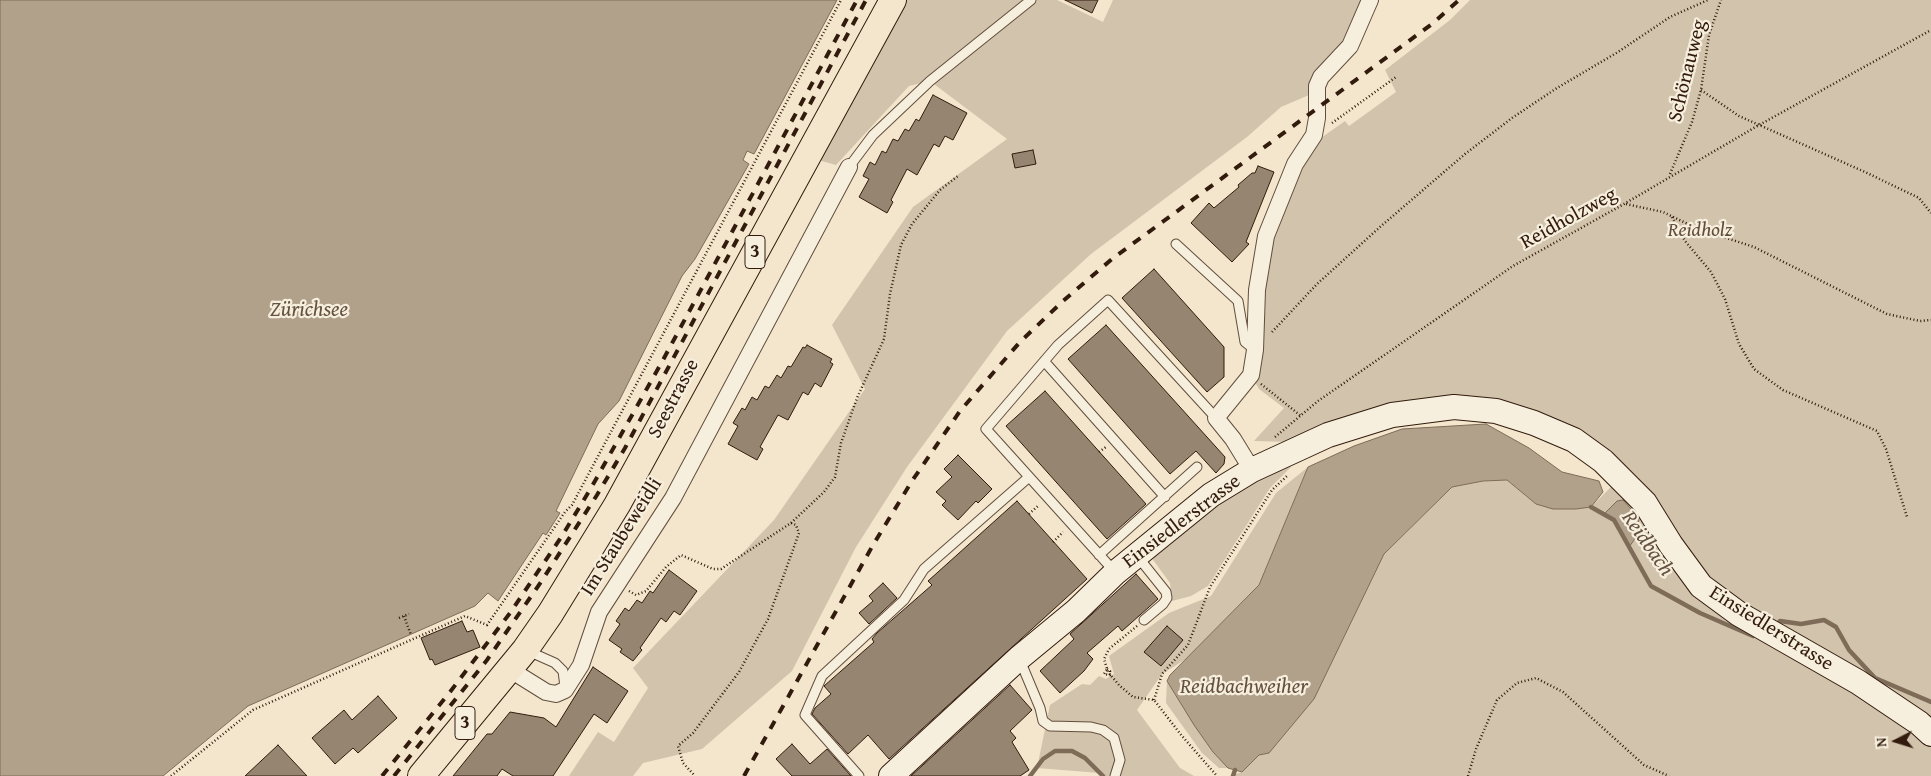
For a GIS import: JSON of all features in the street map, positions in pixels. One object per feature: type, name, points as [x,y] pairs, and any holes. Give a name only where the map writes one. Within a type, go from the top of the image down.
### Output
[{"type":"main road","name":"Seestrasse","points":[[421,776],[517,660],[550,614],[617,505],[894,0]]},
{"type":"main road","name":"Einsiedlerstrasse","points":[[891,776],[1019,658],[1076,611],[1136,555],[1212,496],[1252,470],[1280,447],[1328,435],[1392,415],[1454,407],[1496,411],[1534,422],[1574,440],[1603,461],[1644,503],[1671,545],[1701,586],[1739,614],[1858,682],[1919,723],[1931,734]]},
{"type":"street","points":[[1252,470],[1233,439],[1216,418],[1251,375],[1256,343],[1257,290],[1266,236],[1295,164],[1314,135],[1317,118],[1317,86],[1321,77],[1350,46],[1370,0]]},
{"type":"street","name":"Im Staubeweidli","points":[[565,690],[581,665],[599,612],[673,498],[849,166]]},
{"type":"street","points":[[517,660],[531,684],[551,694],[561,693],[565,690]]},
{"type":"lane","points":[[849,166],[873,135],[930,80],[1031,0]]},
{"type":"lane","points":[[1176,244],[1238,301],[1246,342],[1256,343]]},
{"type":"lane","points":[[1115,573],[986,429],[1058,345],[1108,300],[1216,418]]},
{"type":"lane","points":[[1044,361],[1165,497]]},
{"type":"lane","points":[[1099,555],[1197,467]]},
{"type":"lane","points":[[859,776],[805,715],[822,676],[904,600],[924,569],[1029,477]]},
{"type":"lane","points":[[1136,555],[1166,592],[1167,598],[1163,604],[1144,620]]},
{"type":"lane","points":[[1019,658],[1040,708],[1043,721],[1050,726],[1091,727],[1103,730],[1114,738],[1120,760],[1117,774]]},
{"type":"lane","points":[[517,660],[555,663],[563,671],[565,690]]},
{"type":"path","points":[[171,776],[252,710],[465,616],[487,625],[565,512],[572,505],[842,0]]},
{"type":"path","points":[[1256,343],[1317,284],[1387,221],[1473,148],[1512,118],[1670,17],[1708,0]]},
{"type":"path","name":"Schönauweg","points":[[1669,176],[1692,122],[1701,90],[1709,35],[1721,0]]},
{"type":"path","name":"Reidholzweg","points":[[1280,447],[1301,416],[1318,402],[1512,266],[1624,204],[1759,124],[1931,30]]},
{"type":"path","points":[[1314,135],[1396,77]]},
{"type":"path","points":[[1701,90],[1738,116],[1919,198],[1931,213]]},
{"type":"path","points":[[630,592],[636,595],[646,591],[666,567],[681,555],[713,569],[722,568],[791,523],[824,492],[835,476],[841,443],[850,416],[884,339],[890,294],[901,245],[912,224],[940,190],[958,176]]},
{"type":"path","points":[[1624,204],[1663,212],[1696,228],[1754,247],[1886,314],[1931,320]]},
{"type":"path","points":[[1672,217],[1685,240],[1711,272],[1725,299],[1738,344],[1754,369],[1783,390],[1877,431],[1886,449],[1907,517]]},
{"type":"path","points":[[1251,375],[1301,416]]},
{"type":"path","points":[[1154,700],[1162,674],[1188,645],[1210,587],[1272,490],[1295,468],[1280,447]]},
{"type":"path","points":[[1029,514],[1040,504]]},
{"type":"path","points":[[695,776],[683,763],[678,746],[692,733],[739,672],[768,619],[799,533],[796,525],[791,523]]},
{"type":"path","points":[[1054,542],[1065,531]]},
{"type":"path","points":[[399,618],[409,614]]},
{"type":"path","points":[[404,616],[411,634]]},
{"type":"path","points":[[1144,620],[1109,649],[1104,659],[1107,669],[1119,685],[1134,697],[1154,700],[1182,736],[1217,775]]},
{"type":"path","points":[[1468,776],[1476,750],[1497,700],[1518,683],[1536,678],[1563,692],[1644,765],[1669,776]]},
{"type":"green space","points":[[904,0],[1057,0],[1103,22],[1113,0],[1364,0],[1346,38],[1309,95],[1281,107],[1247,137],[1091,254],[1007,331],[907,467],[856,547],[792,671],[702,749],[643,763],[633,776],[569,776],[598,732],[614,742],[648,688],[633,668],[774,520],[865,389],[832,325],[913,207],[1007,139],[930,81],[909,86],[836,165],[818,160]]},
{"type":"green space","name":"Reidholz","points":[[1470,0],[1931,0],[1931,776],[1230,776],[1242,772],[1384,554],[1452,487],[1483,481],[1507,480],[1536,504],[1576,509],[1591,507],[1629,469],[1583,431],[1519,406],[1290,442],[1254,441],[1284,408],[1259,389],[1251,375],[1266,236],[1300,163],[1321,138],[1345,121],[1349,126],[1396,92],[1385,70],[1450,20]]},
{"type":"green space","points":[[1288,465],[1291,467],[1270,488],[1208,586],[1191,596],[1172,601],[1170,583],[1151,557],[1218,503]]},
{"type":"green space","points":[[1308,467],[1259,585],[1186,659],[1162,674],[1137,710],[1180,768],[1194,776],[1102,776],[1100,773],[1037,768],[1050,705],[1082,684],[1090,685],[1099,676],[1106,679],[1114,674],[1109,656],[1169,613],[1211,596],[1276,493]]},
{"type":"green space","points":[[1167,681],[1228,768],[1219,768],[1202,753],[1166,703]]},
{"type":"water","name":"Zürichsee","points":[[0,0],[837,0],[754,154],[747,151],[743,160],[749,164],[695,259],[682,276],[619,401],[598,424],[556,511],[560,513],[546,535],[543,533],[498,601],[488,593],[475,606],[248,706],[163,776],[0,776]]},
{"type":"water","name":"Reidbachweiher","points":[[1486,424],[1529,448],[1562,472],[1599,481],[1603,492],[1591,507],[1553,509],[1536,504],[1507,480],[1483,481],[1452,487],[1384,554],[1314,699],[1269,753],[1259,755],[1242,772],[1228,768],[1213,752],[1194,725],[1167,681],[1170,675],[1259,585],[1308,467],[1354,446],[1402,429]]},
{"type":"water","points":[[1623,500],[1639,518],[1637,536],[1629,547],[1614,520],[1604,514],[1617,501]]},
{"type":"building","points":[[1065,0],[1098,0],[1092,13]]},
{"type":"building","points":[[933,95],[967,113],[953,140],[945,136],[939,147],[934,144],[917,175],[907,169],[891,200],[893,202],[887,213],[859,197],[869,179],[863,176],[870,162],[875,165],[882,151],[886,153],[893,139],[898,141],[905,129],[909,131],[916,119],[919,121]]},
{"type":"building","points":[[1033,150],[1036,164],[1015,168],[1012,154]]},
{"type":"building","points":[[1258,166],[1274,172],[1246,242],[1249,244],[1232,262],[1191,223],[1209,203],[1214,208],[1239,187],[1238,185],[1252,173],[1255,173]]},
{"type":"building","points":[[1154,269],[1224,347],[1224,377],[1207,392],[1122,298]]},
{"type":"building","points":[[1106,325],[1225,457],[1224,464],[1216,473],[1196,451],[1170,474],[1068,359]]},
{"type":"building","points":[[807,345],[832,359],[830,362],[833,364],[821,387],[815,383],[808,395],[803,392],[788,420],[778,415],[760,447],[763,449],[757,460],[728,444],[738,426],[733,423],[742,408],[745,410],[752,397],[757,400],[765,386],[769,388],[777,375],[781,378],[788,366],[791,367],[803,347],[805,348]]},
{"type":"building","points":[[1045,391],[1146,504],[1107,539],[1006,426]]},
{"type":"building","points":[[958,455],[992,489],[978,503],[976,501],[958,520],[942,505],[946,501],[936,492],[952,477],[944,469]]},
{"type":"building","points":[[1017,501],[1087,579],[889,759],[868,735],[848,754],[812,714],[815,708],[831,694],[824,686],[874,642],[872,639],[877,633],[932,585],[928,581]]},
{"type":"building","points":[[669,570],[697,591],[680,615],[674,611],[666,622],[661,618],[640,648],[642,650],[633,661],[620,652],[622,649],[609,640],[620,624],[616,621],[625,608],[629,611],[637,600],[642,603],[650,591],[653,593]]},
{"type":"building","points":[[1136,574],[1158,599],[1122,631],[1118,626],[1087,653],[1093,659],[1084,671],[1060,693],[1040,671],[1074,639],[1070,634]]},
{"type":"building","points":[[883,583],[897,598],[869,624],[859,613],[873,601],[869,596]]},
{"type":"building","points":[[462,621],[467,632],[473,630],[480,647],[435,665],[432,659],[430,660],[421,638]]},
{"type":"building","points":[[1167,626],[1183,640],[1161,666],[1144,652]]},
{"type":"building","points":[[593,667],[628,691],[607,723],[594,714],[553,776],[513,776],[502,769],[497,776],[453,776],[487,734],[492,734],[510,712],[544,718],[556,727]]},
{"type":"building","points":[[1010,685],[1032,710],[1010,731],[1016,738],[1012,742],[1029,770],[1020,776],[911,776]]},
{"type":"building","points":[[378,696],[397,718],[358,753],[353,748],[335,764],[312,738],[344,710],[352,720]]},
{"type":"building","points":[[792,744],[810,764],[827,749],[851,776],[792,776],[776,759]]},
{"type":"building","points":[[278,745],[307,776],[245,776]]},
{"type":"waterway","name":"Reidbach","points":[[1591,507],[1614,520],[1651,586],[1700,613],[1753,636],[1757,634]]},
{"type":"waterway","name":"Reidbach","points":[[1778,623],[1780,621],[1801,624],[1824,620],[1836,627],[1849,650],[1875,678],[1931,702]]},
{"type":"waterway","name":"Reidbach","points":[[1030,776],[1043,759],[1055,751],[1072,751],[1085,758],[1103,776]]},
{"type":"waterway","name":"Reidbach","points":[[1233,776],[1235,770]]},
{"type":"railway","points":[[382,776],[450,692],[510,613],[562,536],[663,360],[857,0]]},
{"type":"railway","points":[[394,776],[487,660],[541,582],[597,495],[625,448],[866,0]]},
{"type":"railway","points":[[744,776],[873,545],[912,481],[960,411],[1020,342],[1063,301],[1112,259],[1432,24],[1459,0]]}]
